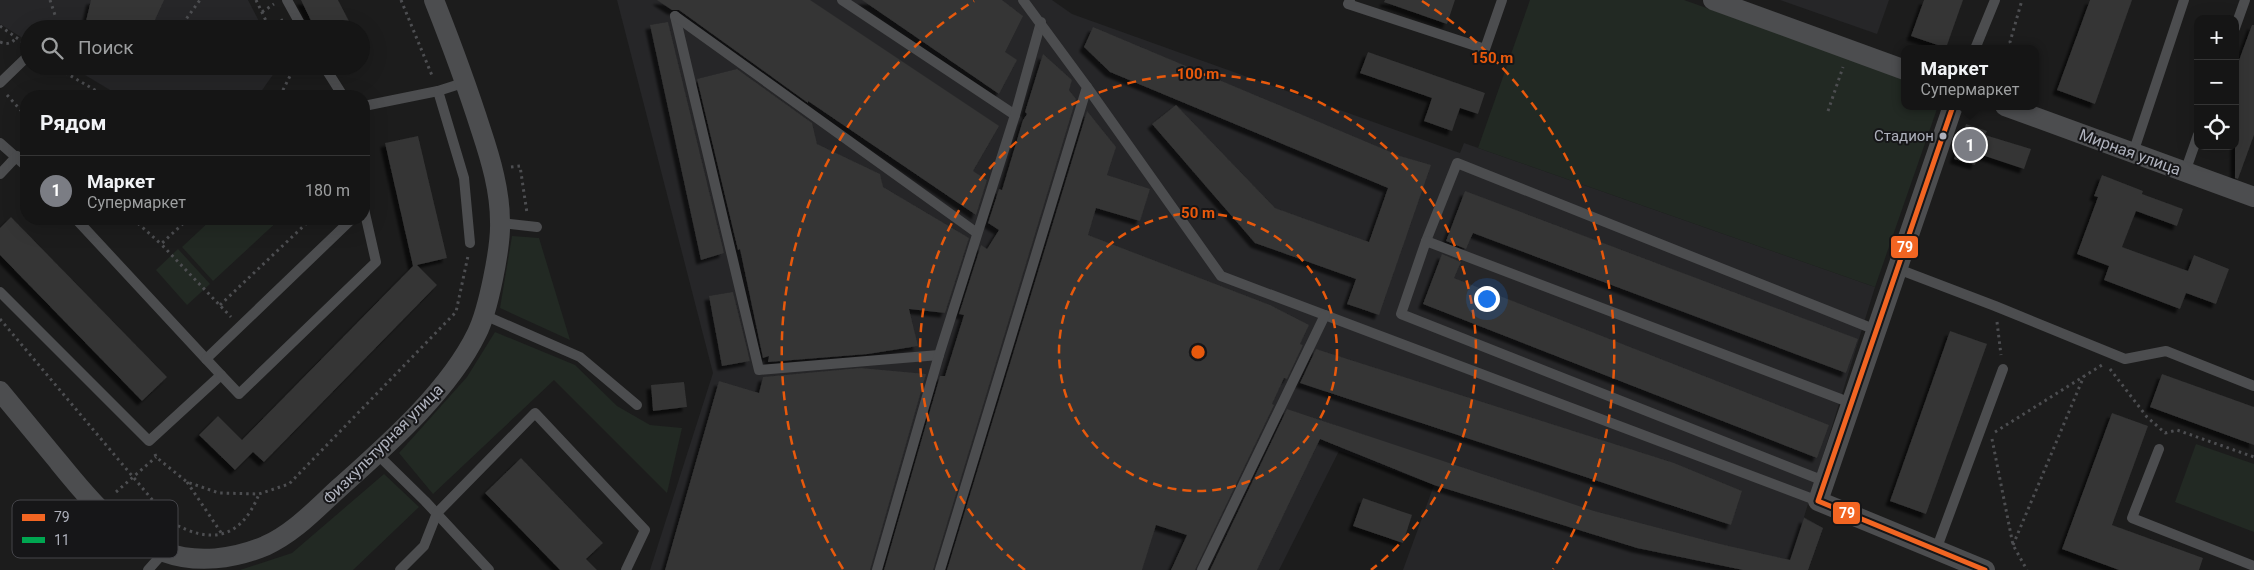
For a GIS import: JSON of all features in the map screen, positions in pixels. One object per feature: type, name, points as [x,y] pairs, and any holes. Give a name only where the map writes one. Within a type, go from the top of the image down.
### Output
[{"type":"street","name":"Физкультурная улица","points":[[178,555],[196,559],[225,558],[266,546],[296,528],[377,454],[438,392],[478,333],[492,280],[500,223],[494,170],[466,82],[434,0]]},
{"type":"street","points":[[1713,0],[1901,69]]},
{"type":"street","points":[[1952,110],[1818,501],[1985,570]]},
{"type":"street","name":"Мирная улица","points":[[2016,110],[2254,197]]},
{"type":"street","name":"Физкультурная улица","points":[[0,391],[91,500]]},
{"type":"lane","points":[[287,0],[298,20]]},
{"type":"lane","points":[[842,0],[1015,115]]},
{"type":"lane","points":[[1023,0],[1041,22],[1221,276],[1818,501]]},
{"type":"lane","points":[[1350,0],[1348,4],[1485,49],[1502,0]]},
{"type":"lane","points":[[1977,45],[1995,0]]},
{"type":"lane","points":[[2133,153],[2184,0]]},
{"type":"lane","points":[[2239,17],[2245,0]]},
{"type":"lane","points":[[939,355],[759,370],[675,16],[978,233]]},
{"type":"lane","points":[[877,570],[939,355],[1015,115],[1041,22]]},
{"type":"lane","points":[[0,83],[20,64]]},
{"type":"lane","points":[[330,75],[339,90]]},
{"type":"lane","points":[[370,105],[438,91],[466,82]]},
{"type":"lane","points":[[940,570],[1087,87]]},
{"type":"lane","points":[[438,91],[464,178],[470,243]]},
{"type":"lane","points":[[0,143],[20,158]]},
{"type":"lane","points":[[2185,172],[2194,146]]},
{"type":"lane","points":[[0,174],[18,156]]},
{"type":"lane","points":[[1824,481],[1401,314],[1426,241],[1457,163],[1876,330]]},
{"type":"lane","points":[[500,223],[537,227]]},
{"type":"lane","points":[[82,225],[239,394],[376,262],[368,225]]},
{"type":"lane","points":[[206,360],[346,225]]},
{"type":"lane","points":[[1426,241],[1851,403]]},
{"type":"lane","points":[[1898,269],[1995,306],[2124,359],[2166,351],[2254,386]]},
{"type":"lane","points":[[0,292],[150,441],[221,375]]},
{"type":"lane","points":[[484,315],[580,357],[637,405]]},
{"type":"lane","points":[[1202,570],[1325,315]]},
{"type":"lane","points":[[1936,550],[2003,368]]},
{"type":"lane","points":[[400,570],[424,546],[437,513],[535,413],[645,530],[626,570]]},
{"type":"lane","points":[[2159,449],[2132,518],[2239,565],[2254,566]]},
{"type":"lane","points":[[377,454],[437,513],[489,570]]},
{"type":"lane","points":[[148,570],[159,558]]},
{"type":"path","points":[[186,20],[200,0]]},
{"type":"path","points":[[256,0],[266,20]]},
{"type":"path","points":[[262,12],[282,0]]},
{"type":"path","points":[[401,0],[438,91]]},
{"type":"path","points":[[2011,45],[2010,42],[2022,0]]},
{"type":"path","points":[[0,26],[20,40]]},
{"type":"path","points":[[0,42],[12,43],[17,37]]},
{"type":"path","points":[[1828,111],[1844,66]]},
{"type":"path","points":[[69,75],[95,90]]},
{"type":"path","points":[[283,90],[290,75]]},
{"type":"path","points":[[6,94],[20,109]]},
{"type":"path","points":[[140,225],[161,244],[220,305],[305,225]]},
{"type":"path","points":[[161,244],[182,225]]},
{"type":"path","points":[[186,482],[219,493],[259,494],[289,484],[456,312],[470,243]]},
{"type":"path","points":[[1995,306],[2003,368]]},
{"type":"path","points":[[0,319],[151,500]]},
{"type":"path","points":[[2027,570],[2013,545],[1991,435],[2105,363],[2147,417],[2165,433],[2177,430],[2254,457]]},
{"type":"path","points":[[2013,545],[2084,376]]},
{"type":"path","points":[[150,441],[156,457],[186,482],[222,534]]},
{"type":"path","points":[[116,492],[156,457]]},
{"type":"path","points":[[178,526],[188,532],[222,534],[235,529],[252,510],[259,494]]},
{"type":"shaded area","points":[[0,0],[248,0],[258,20],[20,20],[20,36],[0,24]]},
{"type":"shaded area","points":[[617,0],[1052,0],[1072,14],[1460,153],[1464,143],[1875,287],[1804,517],[1823,528],[1808,570],[1403,570],[1434,485],[1339,451],[1279,570],[650,570],[713,373]]},
{"type":"shaded area","points":[[1530,0],[1684,0],[1901,77],[1901,110],[1937,110],[1875,287],[1478,148]]},
{"type":"shaded area","points":[[1780,0],[1889,0],[1877,34]]},
{"type":"shaded area","points":[[85,75],[273,75],[262,90],[110,90]]},
{"type":"shaded area","points":[[206,225],[274,225],[213,281],[182,247]]},
{"type":"shaded area","points":[[512,236],[539,238],[570,340],[500,308]]},
{"type":"shaded area","points":[[178,249],[210,284],[187,305],[156,270]]},
{"type":"shaded area","points":[[495,332],[575,365],[617,406],[650,425],[682,428],[667,493],[554,380],[433,494],[399,453],[467,377]]},
{"type":"shaded area","points":[[2196,444],[2254,464],[2254,532],[2175,502]]},
{"type":"shaded area","points":[[384,474],[419,507],[353,570],[240,570],[292,553]]},
{"type":"building","points":[[91,0],[164,0],[155,20],[86,20]]},
{"type":"building","points":[[301,0],[338,0],[348,20],[311,20]]},
{"type":"building","points":[[657,0],[810,0],[999,126],[973,171],[987,180],[976,215],[808,101],[808,103],[679,10],[672,10]]},
{"type":"building","points":[[862,0],[1002,0],[1023,16],[1005,52],[1017,60],[999,94]]},
{"type":"building","points":[[1385,0],[1455,0],[1447,24],[1384,2]]},
{"type":"building","points":[[1924,0],[1963,0],[1947,45],[1937,45],[1911,36]]},
{"type":"building","points":[[2090,0],[2132,0],[2095,104],[2057,90]]},
{"type":"building","points":[[668,22],[724,253],[701,260],[650,25]]},
{"type":"building","points":[[2252,25],[2254,25],[2254,135],[2238,179],[2235,178],[2235,150],[2239,150],[2239,60]]},
{"type":"building","points":[[1093,27],[1400,156],[1431,165],[1379,315],[1347,304],[1356,279],[1255,243],[1152,124],[1176,105],[1275,208],[1369,242],[1388,188],[1110,72],[1084,47]]},
{"type":"building","points":[[1368,52],[1485,93],[1478,114],[1460,108],[1452,131],[1424,121],[1432,98],[1360,73]]},
{"type":"building","points":[[1043,54],[1072,80],[1069,90],[1076,99],[933,570],[884,570],[940,376],[945,376],[964,315],[959,314],[981,245],[987,249],[999,230],[988,223],[999,189],[1002,190],[1023,120],[1027,114],[1025,112]]},
{"type":"building","points":[[737,69],[812,123],[817,144],[880,174],[883,187],[969,238],[945,313],[909,309],[918,346],[868,354],[768,362],[769,356],[763,358],[740,249],[738,250],[697,79]]},
{"type":"building","points":[[1087,111],[1116,147],[1107,175],[1150,189],[1140,221],[1096,208],[1088,235],[1270,305],[1309,325],[1300,344],[1303,345],[1287,379],[1284,378],[1272,404],[1274,405],[1195,570],[1171,570],[1187,535],[1156,525],[1142,570],[947,570]]},
{"type":"building","points":[[1966,124],[1987,131],[1985,135],[2031,149],[2024,169],[1979,154],[1975,165],[1954,159]]},
{"type":"building","points":[[418,136],[447,258],[417,265],[437,285],[264,462],[253,452],[235,470],[199,435],[218,416],[242,440],[413,266],[385,143]]},
{"type":"building","points":[[2102,175],[2143,191],[2142,194],[2183,209],[2177,226],[2136,211],[2122,247],[2188,271],[2194,255],[2229,269],[2216,304],[2186,293],[2180,309],[2104,280],[2109,266],[2077,254],[2098,197],[2094,196]]},
{"type":"building","points":[[1465,191],[1858,339],[1846,373],[1473,233],[1466,249],[1446,241]]},
{"type":"building","points":[[11,217],[167,377],[142,401],[0,255],[0,228]]},
{"type":"building","points":[[1442,254],[1461,262],[1454,278],[1829,425],[1817,458],[1423,304]]},
{"type":"building","points":[[733,292],[750,361],[722,366],[709,296]]},
{"type":"building","points":[[1950,331],[1987,344],[1926,514],[1890,501]]},
{"type":"building","points":[[1316,349],[1674,463],[1742,491],[1731,525],[1300,383]]},
{"type":"building","points":[[860,368],[926,374],[870,570],[665,570],[719,381],[759,393],[763,377]]},
{"type":"building","points":[[2162,374],[2254,407],[2254,445],[2150,407]]},
{"type":"building","points":[[684,382],[687,407],[653,411],[651,385]]},
{"type":"building","points":[[1287,409],[1594,511],[1790,560],[1804,518],[1823,528],[1808,570],[1743,570],[1637,548],[1434,485],[1320,439],[1257,570],[1210,570]]},
{"type":"building","points":[[2112,413],[2148,426],[2112,525],[2203,558],[2199,570],[2119,570],[2062,549]]},
{"type":"building","points":[[521,458],[603,543],[586,559],[597,570],[560,570],[485,493]]},
{"type":"building","points":[[1363,498],[1412,515],[1403,543],[1353,526]]},
{"type":"transit line","name":"79","points":[[1952,110],[1818,501],[1985,570]]},
{"type":"place","name":"Стадион","points":[[1943,136]]},
{"type":"place","name":"Маркет","points":[[1970,145]]}]
